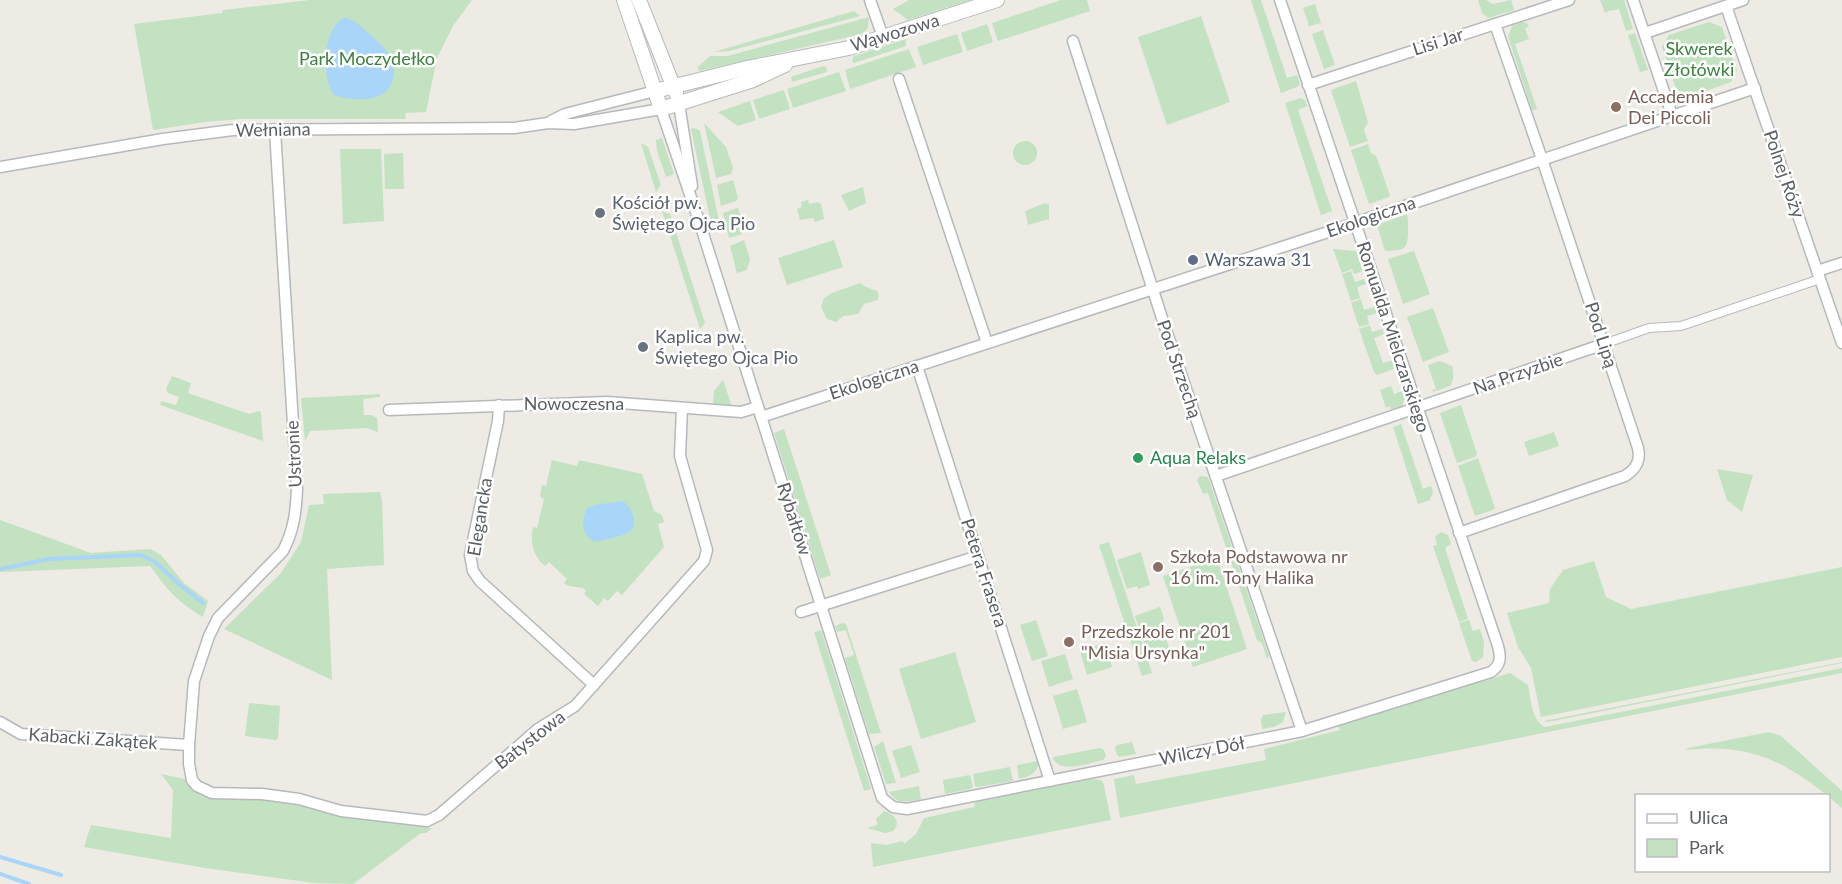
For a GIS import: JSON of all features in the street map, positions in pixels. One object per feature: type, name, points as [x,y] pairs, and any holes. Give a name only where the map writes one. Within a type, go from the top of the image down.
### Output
[{"type":"street","points":[[624,0],[661,109]]},
{"type":"street","name":"Rybałtów","points":[[639,0],[674,86],[696,213]]},
{"type":"street","points":[[870,0],[883,37]]},
{"type":"street","name":"Wąwozowa","points":[[655,90],[747,68],[849,48],[997,0]]},
{"type":"street","name":"Romualda Mielczarskiego","points":[[1280,0],[1501,656],[1497,668],[1491,672]]},
{"type":"street","name":"Lisi Jar","points":[[1308,85],[1569,0]]},
{"type":"street","points":[[1633,0],[1672,115]]},
{"type":"street","points":[[1645,33],[1743,0]]},
{"type":"street","name":"Polnej Róży","points":[[1726,6],[1842,343]]},
{"type":"street","name":"Pod Lipą","points":[[1459,533],[1625,476],[1637,467],[1639,453],[1495,24]]},
{"type":"street","name":"Pod Strzechą","points":[[1073,40],[1152,290],[1302,730]]},
{"type":"street","name":"Wąwozowa","points":[[661,109],[753,80],[791,60]]},
{"type":"street","points":[[899,79],[987,343]]},
{"type":"street","name":"Ekologiczna","points":[[760,412],[917,366],[1152,290],[1755,88]]},
{"type":"street","name":"Wełniana","points":[[548,123],[566,114],[655,90]]},
{"type":"street","name":"Wełniana","points":[[0,168],[197,134],[233,130],[475,130],[529,127],[548,123],[574,124],[661,109]]},
{"type":"street","name":"Rybałtów","points":[[661,109],[882,798],[893,807],[907,809]]},
{"type":"street","name":"Ustronie","points":[[189,745],[194,681],[212,629],[218,618],[283,551],[296,514],[297,489],[275,130]]},
{"type":"street","name":"Na Przyzbie","points":[[1216,476],[1649,328],[1681,326],[1818,275],[1842,263]]},
{"type":"street","name":"Petera Frasera","points":[[917,366],[1050,781]]},
{"type":"street","name":"Nowoczesna","points":[[388,410],[606,402],[760,412]]},
{"type":"street","name":"Elegancka","points":[[499,405],[498,421],[470,555],[473,571],[480,581],[594,685]]},
{"type":"street","name":"Batystowa","points":[[189,745],[192,780],[196,786],[212,793],[262,794],[299,799],[341,811],[427,821],[436,817],[538,729],[575,706],[698,569],[706,556],[707,550],[680,456],[682,408]]},
{"type":"street","points":[[801,612],[978,556]]},
{"type":"street","name":"Wilczy Dół","points":[[907,809],[1302,730],[1491,672]]},
{"type":"street","name":"Kabacki Zakątek","points":[[0,722],[21,734],[189,745]]},
{"type":"green space","name":"Park Moczydełko","points":[[310,0],[472,0],[453,26],[437,58],[426,112],[406,113],[405,119],[240,119],[153,130],[134,24],[222,13],[223,10]]},
{"type":"green space","points":[[909,0],[970,0],[908,20],[893,9]]},
{"type":"green space","points":[[1061,0],[1087,0],[1090,11],[998,41],[992,23]]},
{"type":"green space","points":[[1251,0],[1261,0],[1287,78],[1297,75],[1300,84],[1297,87],[1281,93]]},
{"type":"green space","points":[[1478,0],[1486,0],[1493,4],[1511,0],[1514,10],[1488,18],[1482,13]]},
{"type":"green space","points":[[1600,0],[1624,0],[1633,29],[1626,31],[1619,9],[1605,13]]},
{"type":"green space","points":[[1315,4],[1321,23],[1309,26],[1303,8]]},
{"type":"green space","points":[[854,11],[860,16],[729,51],[714,52]]},
{"type":"green space","points":[[1201,16],[1230,102],[1167,125],[1138,37]]},
{"type":"green space","points":[[869,17],[868,28],[862,34],[699,71],[698,67],[710,56],[728,56]]},
{"type":"green space","points":[[1522,22],[1527,23],[1529,27],[1525,28],[1529,39],[1515,44],[1537,109],[1532,110],[1508,36],[1512,26]]},
{"type":"green space","name":"Skwerek Złotówki","points":[[1709,22],[1722,27],[1737,70],[1731,82],[1689,97],[1676,89],[1662,47],[1669,35]]},
{"type":"green space","points":[[987,24],[993,42],[967,51],[961,33]]},
{"type":"green space","points":[[1323,30],[1335,65],[1324,69],[1312,34]]},
{"type":"green space","points":[[1635,33],[1648,70],[1640,72],[1628,35]]},
{"type":"green space","points":[[957,34],[963,52],[923,65],[917,47]]},
{"type":"green space","points":[[906,39],[906,46],[854,63],[852,61],[854,56]]},
{"type":"green space","points":[[909,49],[916,67],[850,89],[845,70]]},
{"type":"green space","points":[[826,67],[827,72],[792,82],[791,77]]},
{"type":"green space","points":[[839,72],[846,91],[793,108],[787,89]]},
{"type":"green space","points":[[1356,81],[1368,122],[1364,130],[1368,141],[1350,147],[1331,90]]},
{"type":"green space","points":[[784,90],[790,109],[759,119],[753,100]]},
{"type":"green space","points":[[1301,98],[1305,100],[1307,106],[1298,110],[1332,211],[1321,215],[1285,103]]},
{"type":"green space","points":[[750,101],[756,120],[738,126],[718,112]]},
{"type":"green space","points":[[704,123],[726,147],[733,168],[731,174],[716,178]]},
{"type":"green space","points":[[691,129],[700,131],[719,221],[711,223]]},
{"type":"green space","points":[[662,138],[674,174],[666,177],[657,151],[656,140]]},
{"type":"green space","points":[[1025,141],[1030,142],[1036,148],[1036,158],[1030,164],[1025,165],[1020,164],[1014,158],[1013,153],[1014,148],[1020,142]]},
{"type":"green space","points":[[641,143],[648,147],[661,185],[656,192]]},
{"type":"green space","points":[[1368,144],[1371,153],[1376,156],[1390,195],[1369,204],[1351,150]]},
{"type":"green space","points":[[340,149],[381,149],[384,221],[343,224]]},
{"type":"green space","points":[[403,153],[404,189],[385,189],[384,154]]},
{"type":"green space","points":[[733,180],[738,198],[736,201],[721,206],[717,185]]},
{"type":"green space","points":[[863,187],[866,203],[849,211],[841,195]]},
{"type":"green space","points":[[808,200],[809,204],[821,203],[824,219],[815,222],[813,218],[800,220],[797,209],[802,207],[801,202]]},
{"type":"green space","points":[[1045,203],[1049,205],[1049,219],[1028,225],[1025,211]]},
{"type":"green space","points":[[738,208],[743,224],[742,234],[729,238],[723,213]]},
{"type":"green space","points":[[662,211],[670,214],[705,323],[700,329]]},
{"type":"green space","points":[[1407,214],[1406,245],[1401,249],[1385,251],[1377,225]]},
{"type":"green space","points":[[744,240],[750,259],[747,270],[737,273],[730,246]]},
{"type":"green space","points":[[834,240],[843,267],[787,285],[778,258]]},
{"type":"green space","points":[[1333,249],[1356,251],[1363,271],[1354,274],[1352,269],[1342,273]]},
{"type":"green space","points":[[1414,251],[1430,294],[1403,304],[1388,259]]},
{"type":"green space","points":[[1351,271],[1355,282],[1364,279],[1366,284],[1357,287],[1360,298],[1351,301],[1342,274]]},
{"type":"green space","points":[[860,283],[877,291],[879,296],[877,300],[864,304],[858,314],[843,316],[836,322],[827,319],[821,307],[824,298]]},
{"type":"green space","points":[[1361,299],[1364,310],[1375,307],[1377,313],[1367,316],[1369,324],[1359,327],[1351,303]]},
{"type":"green space","points":[[1433,308],[1449,352],[1423,362],[1407,317]]},
{"type":"green space","points":[[1370,325],[1372,332],[1382,329],[1384,334],[1374,338],[1383,363],[1393,360],[1396,368],[1377,375],[1359,329]]},
{"type":"green space","points":[[1440,361],[1452,366],[1453,379],[1450,386],[1433,392],[1432,390],[1436,389],[1428,365]]},
{"type":"green space","points":[[172,376],[191,383],[188,393],[249,414],[261,412],[263,441],[160,405],[161,401],[176,405],[179,397],[168,393],[166,389]]},
{"type":"green space","points":[[723,380],[732,407],[713,405],[714,391]]},
{"type":"green space","points":[[1391,386],[1394,394],[1402,391],[1405,397],[1402,407],[1392,411],[1390,406],[1386,408],[1380,390]]},
{"type":"green space","points":[[380,394],[380,397],[363,399],[364,415],[377,418],[378,432],[367,428],[310,431],[305,441],[301,398]]},
{"type":"green space","points":[[1461,405],[1477,454],[1475,457],[1457,463],[1440,413]]},
{"type":"green space","points":[[1401,424],[1423,489],[1431,486],[1433,492],[1430,500],[1418,504],[1393,427]]},
{"type":"green space","points":[[784,429],[831,575],[820,579],[774,433]]},
{"type":"green space","points":[[1554,432],[1559,446],[1529,456],[1524,442]]},
{"type":"green space","points":[[1478,458],[1495,508],[1475,516],[1458,466]]},
{"type":"green space","points":[[552,460],[577,466],[579,460],[642,474],[654,511],[662,515],[664,522],[658,524],[664,547],[622,595],[617,591],[608,601],[604,598],[598,606],[584,594],[586,591],[583,588],[564,583],[567,579],[549,562],[545,566],[533,548],[533,527],[537,528],[544,499],[540,497],[542,485],[546,486]]},
{"type":"green space","points":[[1717,469],[1753,475],[1742,512],[1727,500]]},
{"type":"green space","points":[[1200,476],[1208,477],[1269,656],[1267,659],[1262,643],[1257,640],[1208,493],[1203,494],[1197,480]]},
{"type":"green space","points":[[380,492],[384,565],[327,569],[332,680],[224,629],[281,573],[301,542],[309,505],[324,504],[323,494]]},
{"type":"green space","points":[[0,520],[91,553],[151,549],[161,555],[184,583],[208,601],[203,617],[173,594],[150,566],[0,572]]},
{"type":"green space","points":[[1441,532],[1448,535],[1451,544],[1445,548],[1468,619],[1459,622],[1433,546],[1437,545],[1435,537]]},
{"type":"green space","points":[[1109,542],[1152,673],[1142,676],[1099,545]]},
{"type":"green space","points":[[1141,552],[1150,585],[1138,589],[1137,586],[1127,589],[1117,560]]},
{"type":"green space","points":[[1217,558],[1247,649],[1193,667],[1163,576]]},
{"type":"green space","points":[[1594,561],[1606,597],[1631,609],[1842,567],[1842,657],[1541,717],[1531,668],[1518,647],[1507,613],[1549,603],[1550,589],[1563,570]]},
{"type":"green space","points":[[1160,607],[1164,619],[1161,624],[1170,651],[1149,658],[1135,616]]},
{"type":"green space","points":[[1036,620],[1048,656],[1032,661],[1020,625]]},
{"type":"green space","points":[[1469,620],[1473,631],[1480,629],[1484,642],[1483,657],[1476,662],[1472,661],[1459,623]]},
{"type":"green space","points":[[846,624],[881,733],[869,734],[845,658],[854,655],[846,630],[837,632],[835,626]]},
{"type":"green space","points":[[821,630],[871,789],[864,791],[814,632]]},
{"type":"green space","points":[[1105,643],[1112,667],[1087,675],[1080,651]]},
{"type":"green space","points":[[955,652],[976,722],[921,739],[899,669]]},
{"type":"green space","points":[[1065,654],[1073,679],[1049,687],[1041,661]]},
{"type":"green space","points":[[1842,662],[1548,722],[1544,721]]},
{"type":"green space","points":[[1842,668],[1842,673],[1120,818],[1114,779],[1134,775],[1136,784],[1266,760],[1264,749],[1340,730],[1338,726],[1510,673],[1528,685],[1534,714],[1540,724],[1545,727]]},
{"type":"green space","points":[[1077,689],[1087,722],[1063,729],[1053,696]]},
{"type":"green space","points":[[249,703],[280,706],[276,740],[245,736]]},
{"type":"green space","points":[[1286,712],[1283,722],[1274,727],[1262,729],[1263,715]]},
{"type":"green space","points":[[1769,732],[1781,736],[1842,791],[1842,808],[1830,798],[1830,794],[1825,794],[1789,769],[1771,760],[1752,753],[1732,750],[1710,748],[1686,750]]},
{"type":"green space","points":[[883,741],[896,783],[886,784],[874,747]]},
{"type":"green space","points":[[1132,742],[1136,754],[1120,757],[1117,755],[1115,748],[1117,745]]},
{"type":"green space","points":[[911,745],[920,772],[901,778],[892,751]]},
{"type":"green space","points":[[1100,748],[1104,750],[1106,756],[1103,760],[1083,765],[1063,766],[1053,759],[1053,757]]},
{"type":"green space","points":[[1038,761],[1037,769],[1030,776],[1019,779],[1017,765]]},
{"type":"green space","points":[[1010,767],[1013,781],[975,786],[973,774]]},
{"type":"green space","points":[[161,774],[185,779],[189,786],[200,795],[211,799],[285,802],[340,816],[432,828],[426,833],[421,833],[353,884],[314,883],[205,868],[84,847],[91,825],[171,838],[173,790]]},
{"type":"green space","points":[[970,775],[973,787],[945,794],[943,780]]},
{"type":"green space","points":[[1090,779],[1103,782],[1111,820],[873,867],[871,843],[886,845],[903,841],[904,844],[916,834],[924,818],[975,807],[974,802]]},
{"type":"green space","points":[[919,786],[921,799],[907,802],[899,801],[889,792]]},
{"type":"green space","points":[[884,811],[896,819],[897,825],[893,831],[885,833],[867,828],[878,825],[876,819]]},
{"type":"water","points":[[343,18],[358,24],[382,46],[391,58],[394,68],[393,80],[382,94],[367,99],[350,99],[334,95],[327,77],[326,55],[331,33]]},
{"type":"water","points":[[623,501],[634,517],[634,526],[631,530],[619,536],[594,542],[590,539],[583,527],[587,508]]},
{"type":"waterway","points":[[0,569],[50,559],[141,555],[155,562],[203,603]]},
{"type":"waterway","points":[[0,857],[61,875]]},
{"type":"waterway","points":[[0,874],[29,884]]},
{"type":"place","name":"Accademia Dei Piccoli","points":[[1616,107]]},
{"type":"place","name":"Kościół pw. Świętego Ojca Pio","points":[[600,213]]},
{"type":"place","name":"Warszawa 31","points":[[1193,260]]},
{"type":"place","name":"Kaplica pw. Świętego Ojca Pio","points":[[643,347]]},
{"type":"place","name":"Aqua Relaks","points":[[1138,458]]},
{"type":"place","name":"Szkoła Podstawowa nr 16 im. Tony Halika","points":[[1158,567]]},
{"type":"place","name":"Przedszkole nr 201 \"Misia Ursynka\"","points":[[1069,642]]}]
